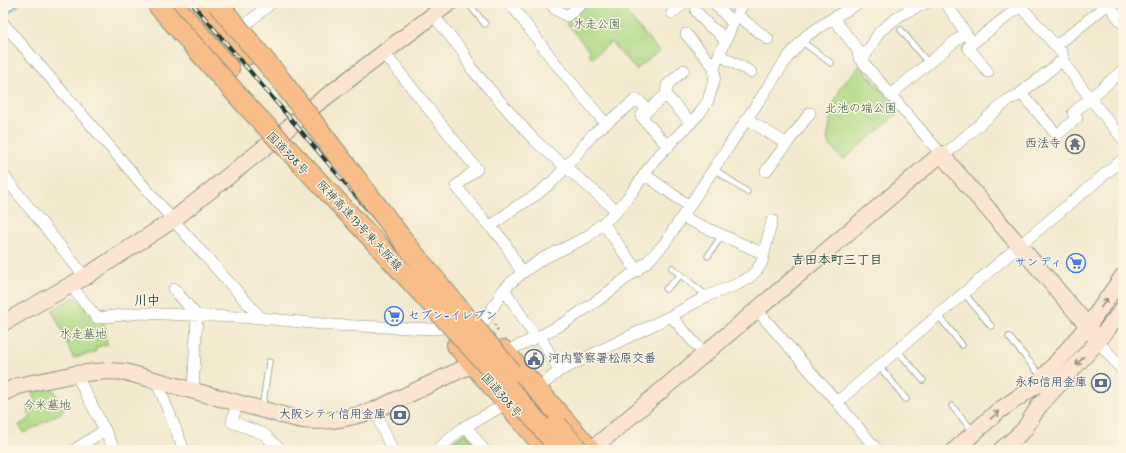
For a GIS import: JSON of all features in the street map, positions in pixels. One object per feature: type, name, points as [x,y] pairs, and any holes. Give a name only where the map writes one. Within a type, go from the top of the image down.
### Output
[{"type":"highway","name":"国道308号","points":[[151,3],[257,123],[354,224],[547,450]]},
{"type":"highway","name":"阪神高速13号東大阪線","points":[[156,3],[247,106],[365,231],[494,372],[560,450]]},
{"type":"highway","points":[[172,3],[365,231]]},
{"type":"highway","points":[[202,3],[408,247]]},
{"type":"highway","name":"阪神高速13号東大阪線","points":[[217,3],[280,79],[408,247],[578,450]]},
{"type":"highway","points":[[224,3],[244,26],[482,326],[590,450]]},
{"type":"street","points":[[3,8],[9,3]]},
{"type":"street","points":[[244,26],[271,3]]},
{"type":"street","points":[[3,323],[85,277],[174,220],[274,140],[310,109],[384,53],[433,10],[450,3]]},
{"type":"street","points":[[510,3],[552,59],[606,124]]},
{"type":"street","points":[[551,3],[556,9],[568,16],[583,3]]},
{"type":"street","points":[[672,13],[684,3]]},
{"type":"street","points":[[714,3],[735,19],[768,39]]},
{"type":"street","points":[[482,326],[504,289],[522,273],[542,259],[587,237],[617,211],[655,160],[691,123],[708,101],[715,77],[714,68],[725,40],[743,3]]},
{"type":"street","points":[[3,392],[18,386],[76,374],[107,371],[125,372],[262,410],[304,420],[339,420],[358,416],[375,410],[473,364],[505,352],[566,322],[601,298],[648,261],[664,244],[788,58],[801,41],[833,18],[859,3]]},
{"type":"street","points":[[862,62],[880,30],[902,14],[926,3]]},
{"type":"street","points":[[946,3],[973,43]]},
{"type":"street","points":[[988,72],[968,47],[1019,4],[1056,46],[1062,54],[1066,66],[1123,139]]},
{"type":"street","points":[[1056,46],[1107,4],[1123,24]]},
{"type":"street","points":[[433,10],[463,52],[471,68],[534,140],[617,211]]},
{"type":"street","points":[[696,12],[725,40]]},
{"type":"street","points":[[833,18],[858,50],[859,58],[862,62],[1020,245],[1088,326],[1098,341],[1123,371]]},
{"type":"street","points":[[3,23],[260,318]]},
{"type":"street","points":[[890,95],[965,32]]},
{"type":"street","points":[[686,34],[714,68]]},
{"type":"street","points":[[384,53],[477,169],[456,186],[483,219],[503,240],[522,273]]},
{"type":"street","points":[[719,55],[750,72]]},
{"type":"street","points":[[590,450],[1008,100],[1017,96],[1064,59]]},
{"type":"street","points":[[668,147],[642,116],[666,95],[667,85],[684,70]]},
{"type":"street","points":[[1021,93],[1057,136],[1077,118],[1073,114],[1123,70]]},
{"type":"street","points":[[666,95],[691,123]]},
{"type":"street","points":[[490,227],[513,209],[536,195],[553,181],[593,134],[638,99],[648,110]]},
{"type":"street","points":[[766,171],[810,113]]},
{"type":"street","points":[[747,119],[787,144]]},
{"type":"street","points":[[837,402],[1123,159]]},
{"type":"street","points":[[644,174],[689,206]]},
{"type":"street","points":[[3,176],[85,277]]},
{"type":"street","points":[[682,217],[764,254]]},
{"type":"street","points":[[537,389],[559,371],[671,316],[706,296],[738,284],[750,277],[760,266],[772,220]]},
{"type":"street","points":[[603,223],[637,271]]},
{"type":"street","points":[[955,450],[997,412],[1038,384],[1088,326],[1123,276]]},
{"type":"street","points":[[70,286],[97,318],[139,313],[260,318],[332,325],[433,329],[443,328]]},
{"type":"street","points":[[174,289],[197,316],[193,391]]},
{"type":"street","points":[[504,289],[538,337],[559,371]]},
{"type":"street","points":[[1001,450],[1023,431],[1039,406],[1098,341],[1123,309]]},
{"type":"street","points":[[757,310],[877,450]]},
{"type":"street","points":[[671,316],[704,354]]},
{"type":"street","points":[[76,374],[115,450]]},
{"type":"street","points":[[156,380],[184,450]]},
{"type":"street","points":[[237,403],[232,422],[264,434],[280,450]]},
{"type":"street","points":[[437,450],[466,426],[508,403]]},
{"type":"street","points":[[375,410],[392,450]]},
{"type":"street","points":[[466,426],[484,450]]},
{"type":"street","points":[[74,450],[105,430]]},
{"type":"lane","points":[[468,3],[485,24]]},
{"type":"lane","points":[[901,30],[928,63]]},
{"type":"lane","points":[[801,41],[831,63]]},
{"type":"lane","points":[[714,169],[747,192]]},
{"type":"lane","points":[[708,256],[722,235]]},
{"type":"lane","points":[[672,268],[706,296]]},
{"type":"lane","points":[[666,289],[680,275]]},
{"type":"lane","points":[[964,293],[991,326]]},
{"type":"lane","points":[[938,315],[962,345]]},
{"type":"lane","points":[[1009,337],[1043,378]]},
{"type":"lane","points":[[897,350],[923,380]]},
{"type":"lane","points":[[262,410],[269,362]]},
{"type":"lane","points":[[878,366],[906,400]]},
{"type":"lane","points":[[952,406],[975,432]]},
{"type":"green space","name":"水走公園","points":[[590,3],[618,3],[659,51],[636,70],[611,42],[592,58],[588,53],[590,51],[566,23]]},
{"type":"green space","name":"北池の端公園","points":[[860,65],[900,112],[843,160],[827,142],[832,107],[840,88]]},
{"type":"green space","name":"水走墓地","points":[[74,297],[104,321],[107,345],[96,347],[96,352],[73,358],[52,310]]},
{"type":"green space","name":"今米墓地","points":[[51,385],[64,411],[24,433],[19,425],[31,418],[26,407],[36,402],[32,388]]},
{"type":"green space","points":[[466,432],[478,450],[441,450]]},
{"type":"waterway","points":[[8,13],[20,3]]},
{"type":"railway","points":[[192,3],[572,450]]},
{"type":"railway","points":[[446,311],[563,450]]},
{"type":"place","name":"西法寺","points":[[1075,144]]},
{"type":"place","name":"サンディ","points":[[1076,263]]},
{"type":"place","name":"セブン-イレブン","points":[[394,316]]},
{"type":"place","name":"河内警察署松原交番","points":[[534,359]]},
{"type":"place","name":"永和信用金庫","points":[[1101,383]]},
{"type":"place","name":"大阪シティ信用金庫","points":[[400,415]]},
{"type":"district","name":"吉田本町三丁目","points":[[837,260]]},
{"type":"district","name":"川中","points":[[147,301]]}]
